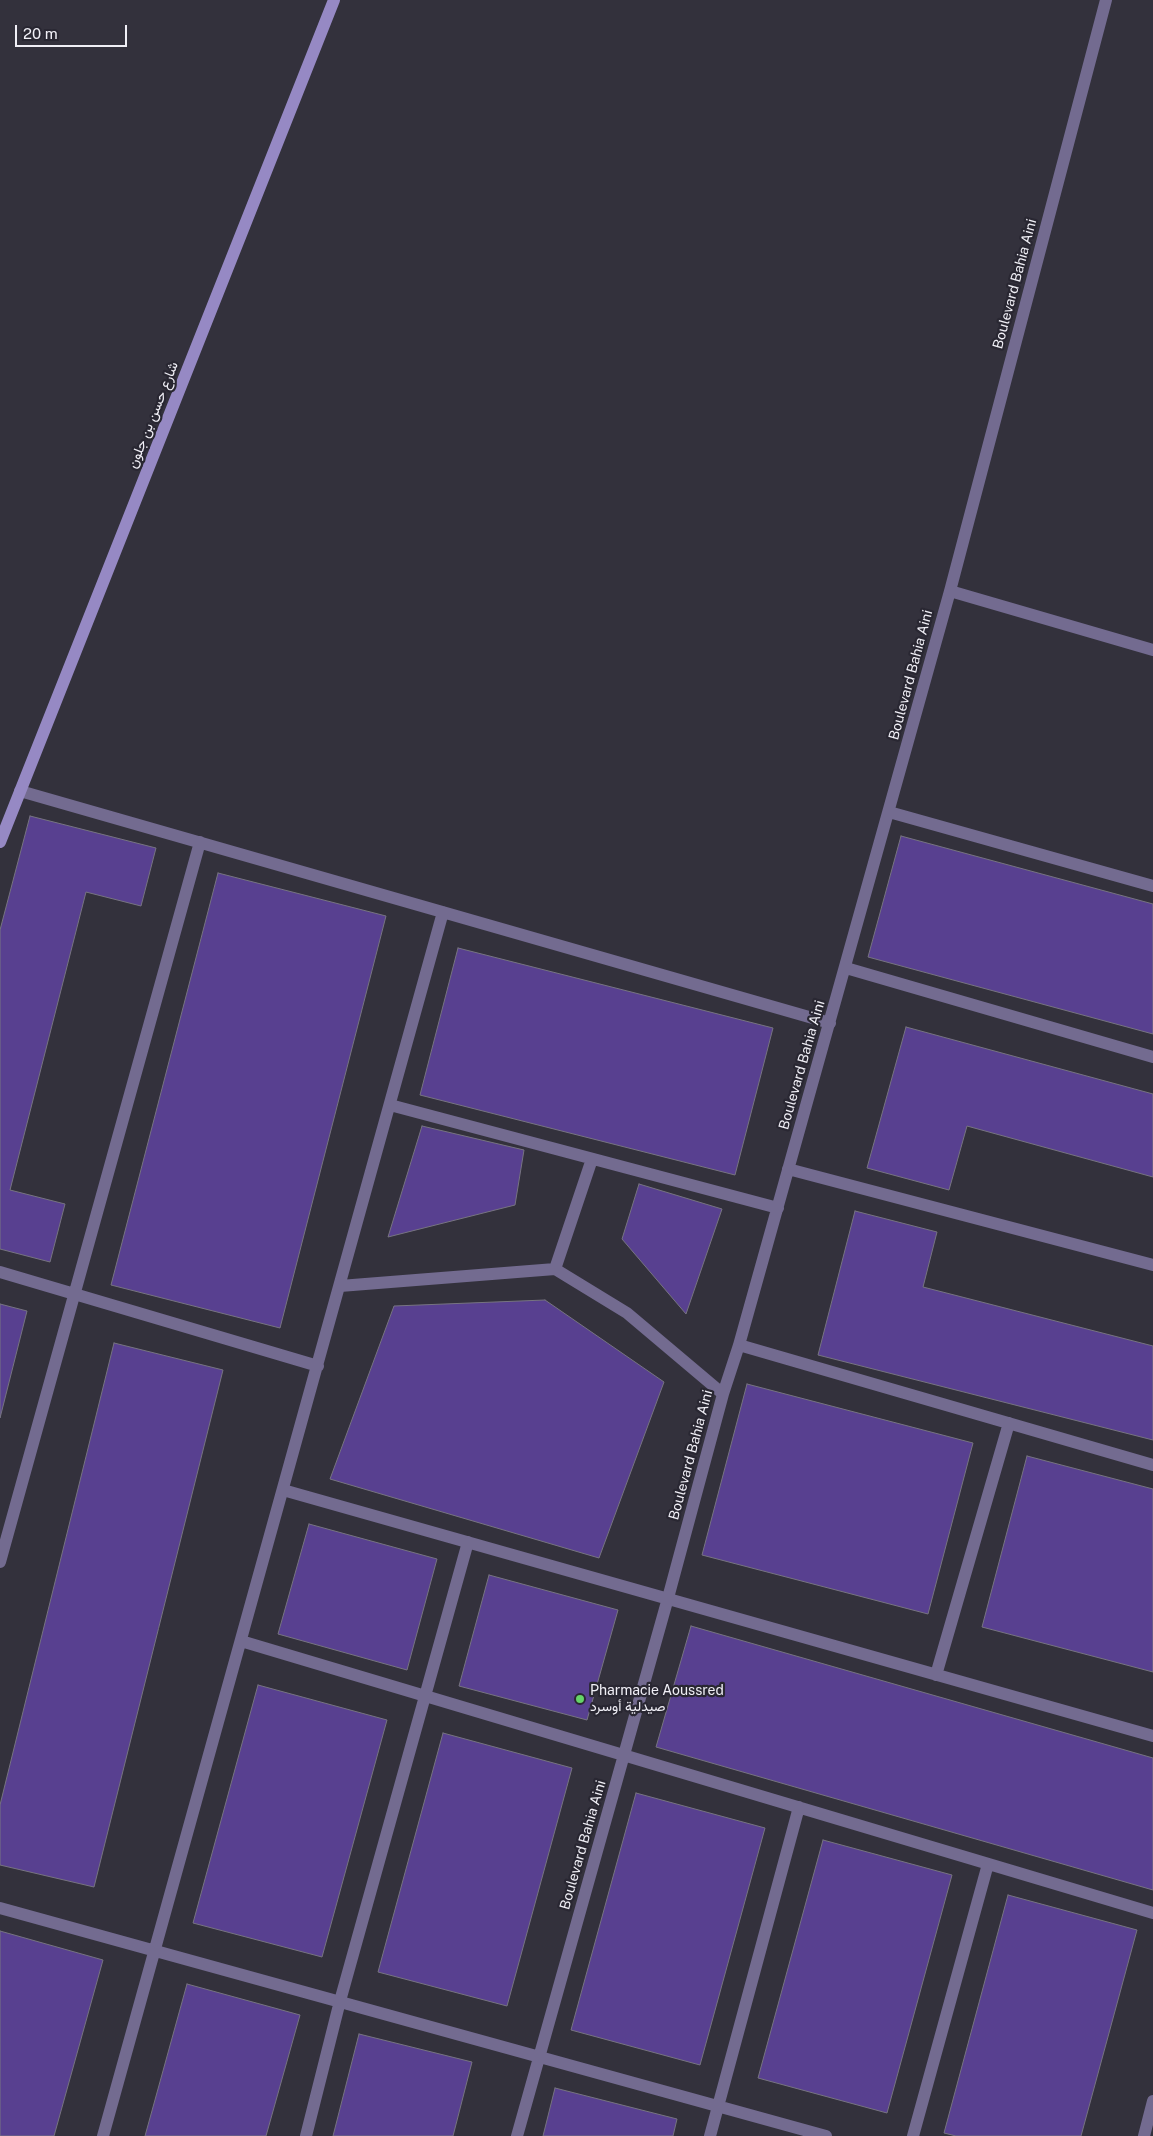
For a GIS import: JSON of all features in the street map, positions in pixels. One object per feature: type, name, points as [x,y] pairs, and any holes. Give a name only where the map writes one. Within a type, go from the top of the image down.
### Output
[{"type":"street","name":"شارع حسن بن جلون","points":[[0,842],[334,0]]},
{"type":"street","name":"Boulevard Bahia Aini","points":[[517,2136],[668,1598],[723,1394],[739,1345],[846,968],[950,591],[1106,0]]},
{"type":"street","points":[[950,591],[1153,650]]},
{"type":"street","points":[[20,792],[830,1023]]},
{"type":"street","points":[[889,812],[1153,886]]},
{"type":"street","points":[[0,1562],[200,842]]},
{"type":"street","points":[[103,2136],[443,912]]},
{"type":"street","points":[[846,968],[1153,1057]]},
{"type":"street","points":[[390,1105],[778,1208]]},
{"type":"street","points":[[556,1269],[592,1159]]},
{"type":"street","points":[[788,1169],[1153,1265]]},
{"type":"street","points":[[340,1286],[556,1269],[627,1313],[723,1394]]},
{"type":"street","points":[[0,1272],[318,1366]]},
{"type":"street","points":[[739,1345],[1153,1465]]},
{"type":"street","points":[[936,1674],[1009,1423]]},
{"type":"street","points":[[283,1490],[1153,1736]]},
{"type":"street","points":[[306,2136],[340,2001],[468,1542]]},
{"type":"street","points":[[241,1641],[1153,1913]]},
{"type":"street","points":[[710,2136],[799,1807]]},
{"type":"street","points":[[913,2136],[988,1864]]},
{"type":"street","points":[[0,1908],[826,2136]]},
{"type":"street","points":[[1144,2136],[1153,2101]]},
{"type":"building","points":[[30,816],[156,848],[141,906],[86,892],[10,1190],[65,1204],[50,1262],[0,1249],[0,930]]},
{"type":"building","points":[[901,836],[1153,904],[1153,1034],[868,957]]},
{"type":"building","points":[[218,873],[386,916],[280,1328],[111,1285]]},
{"type":"building","points":[[458,948],[773,1028],[735,1175],[420,1095]]},
{"type":"building","points":[[906,1027],[1153,1094],[1153,1177],[967,1126],[949,1190],[867,1168]]},
{"type":"building","points":[[422,1126],[524,1150],[515,1205],[388,1237]]},
{"type":"building","points":[[639,1184],[722,1209],[686,1314],[622,1239]]},
{"type":"building","points":[[855,1211],[937,1232],[923,1287],[1153,1346],[1153,1440],[818,1355]]},
{"type":"building","points":[[545,1300],[664,1382],[599,1558],[330,1479],[394,1306]]},
{"type":"building","points":[[0,1304],[27,1311],[0,1418]]},
{"type":"building","points":[[114,1343],[223,1370],[94,1887],[0,1865],[0,1805]]},
{"type":"building","points":[[747,1384],[973,1443],[928,1614],[702,1555]]},
{"type":"building","points":[[1027,1456],[1153,1489],[1153,1672],[982,1627]]},
{"type":"building","points":[[309,1524],[437,1559],[407,1670],[278,1634]]},
{"type":"building","points":[[489,1575],[618,1610],[587,1720],[459,1686]]},
{"type":"building","points":[[691,1626],[1153,1758],[1153,1890],[656,1747]]},
{"type":"building","points":[[258,1685],[387,1720],[322,1957],[193,1923]]},
{"type":"building","points":[[443,1733],[572,1768],[507,2006],[378,1972]]},
{"type":"building","points":[[636,1793],[765,1828],[700,2065],[571,2030]]},
{"type":"building","points":[[823,1840],[952,1875],[887,2113],[758,2078]]},
{"type":"building","points":[[1008,1895],[1137,1930],[1081,2136],[956,2136],[944,2133]]},
{"type":"building","points":[[0,1931],[103,1960],[54,2136],[0,2136]]},
{"type":"building","points":[[187,1984],[300,2015],[266,2136],[145,2136]]},
{"type":"building","points":[[359,2034],[472,2062],[453,2136],[333,2136]]},
{"type":"building","points":[[555,2088],[677,2119],[673,2136],[543,2136]]},
{"type":"place","name":"Pharmacie Aoussred صيدلية أوسرد","points":[[580,1699]]}]
